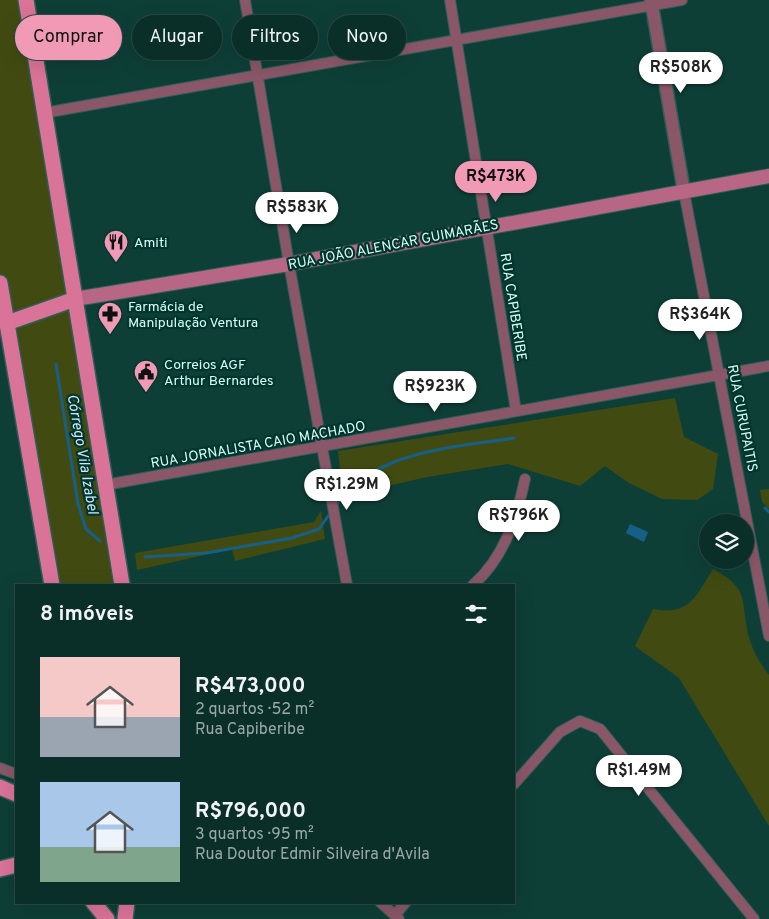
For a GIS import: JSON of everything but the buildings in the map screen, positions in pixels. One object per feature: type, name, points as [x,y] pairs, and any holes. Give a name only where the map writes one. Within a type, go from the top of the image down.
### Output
[{"type":"main road","points":[[26,0],[122,584]]},
{"type":"main road","name":"RUA JOÃO ALENCAR GUIMARÃES","points":[[75,299],[289,264],[487,226],[769,176]]},
{"type":"main road","points":[[0,282],[3,324],[52,584]]},
{"type":"main road","points":[[3,324],[75,299]]},
{"type":"main road","points":[[0,787],[15,794]]},
{"type":"main road","points":[[0,869],[15,865]]},
{"type":"main road","points":[[93,904],[98,919]]},
{"type":"main road","points":[[94,904],[107,919]]},
{"type":"main road","points":[[125,919],[127,904]]},
{"type":"street","points":[[245,0],[289,264],[348,584]]},
{"type":"street","name":"RUA CAPIBERIBE","points":[[450,0],[516,411]]},
{"type":"street","points":[[44,113],[457,40],[651,3],[682,0]]},
{"type":"street","name":"RUA CURUPAITIS","points":[[651,3],[684,192],[769,636]]},
{"type":"street","name":"RUA JORNALISTA CAIO MACHADO","points":[[105,485],[769,366]]},
{"type":"street","points":[[474,584],[495,560],[511,530],[525,479]]},
{"type":"street","points":[[515,783],[560,732],[580,721],[600,729],[754,919]]},
{"type":"street","points":[[0,768],[15,774]]},
{"type":"street","points":[[382,904],[397,917],[405,904]]},
{"type":"green space","points":[[0,0],[22,0],[24,15],[15,15],[15,60],[31,60],[113,584],[56,584],[0,277]]},
{"type":"green space","points":[[675,398],[684,437],[718,454],[713,489],[697,500],[662,499],[629,483],[605,466],[580,486],[508,464],[427,477],[343,496],[338,451]]},
{"type":"green space","points":[[769,489],[769,509],[762,502],[760,490]]},
{"type":"green space","points":[[321,511],[325,539],[235,561],[232,549],[137,570],[135,553],[314,522]]},
{"type":"green space","points":[[713,569],[725,576],[739,590],[751,642],[757,657],[769,675],[769,826],[679,678],[635,646],[653,609],[676,610],[684,607],[702,588]]},
{"type":"water","points":[[630,524],[648,532],[644,542],[626,533]]},
{"type":"waterway","name":"Córrego Vila Izabel","points":[[56,364],[78,504],[86,529],[100,541]]},
{"type":"waterway","name":"Córrego Vila Izabel","points":[[336,505],[353,487],[372,473],[394,462],[441,449],[514,438]]},
{"type":"waterway","name":"Córrego Vila Izabel","points":[[765,508],[769,512]]},
{"type":"waterway","name":"Córrego Vila Izabel","points":[[145,557],[206,553],[292,538],[319,529],[331,512]]},
{"type":"place","name":"Amiti","points":[[116,263]]},
{"type":"place","name":"Farmácia de Manipulação Ventura","points":[[110,335]]},
{"type":"place","name":"Correios AGF Arthur Bernardes","points":[[146,393]]}]
